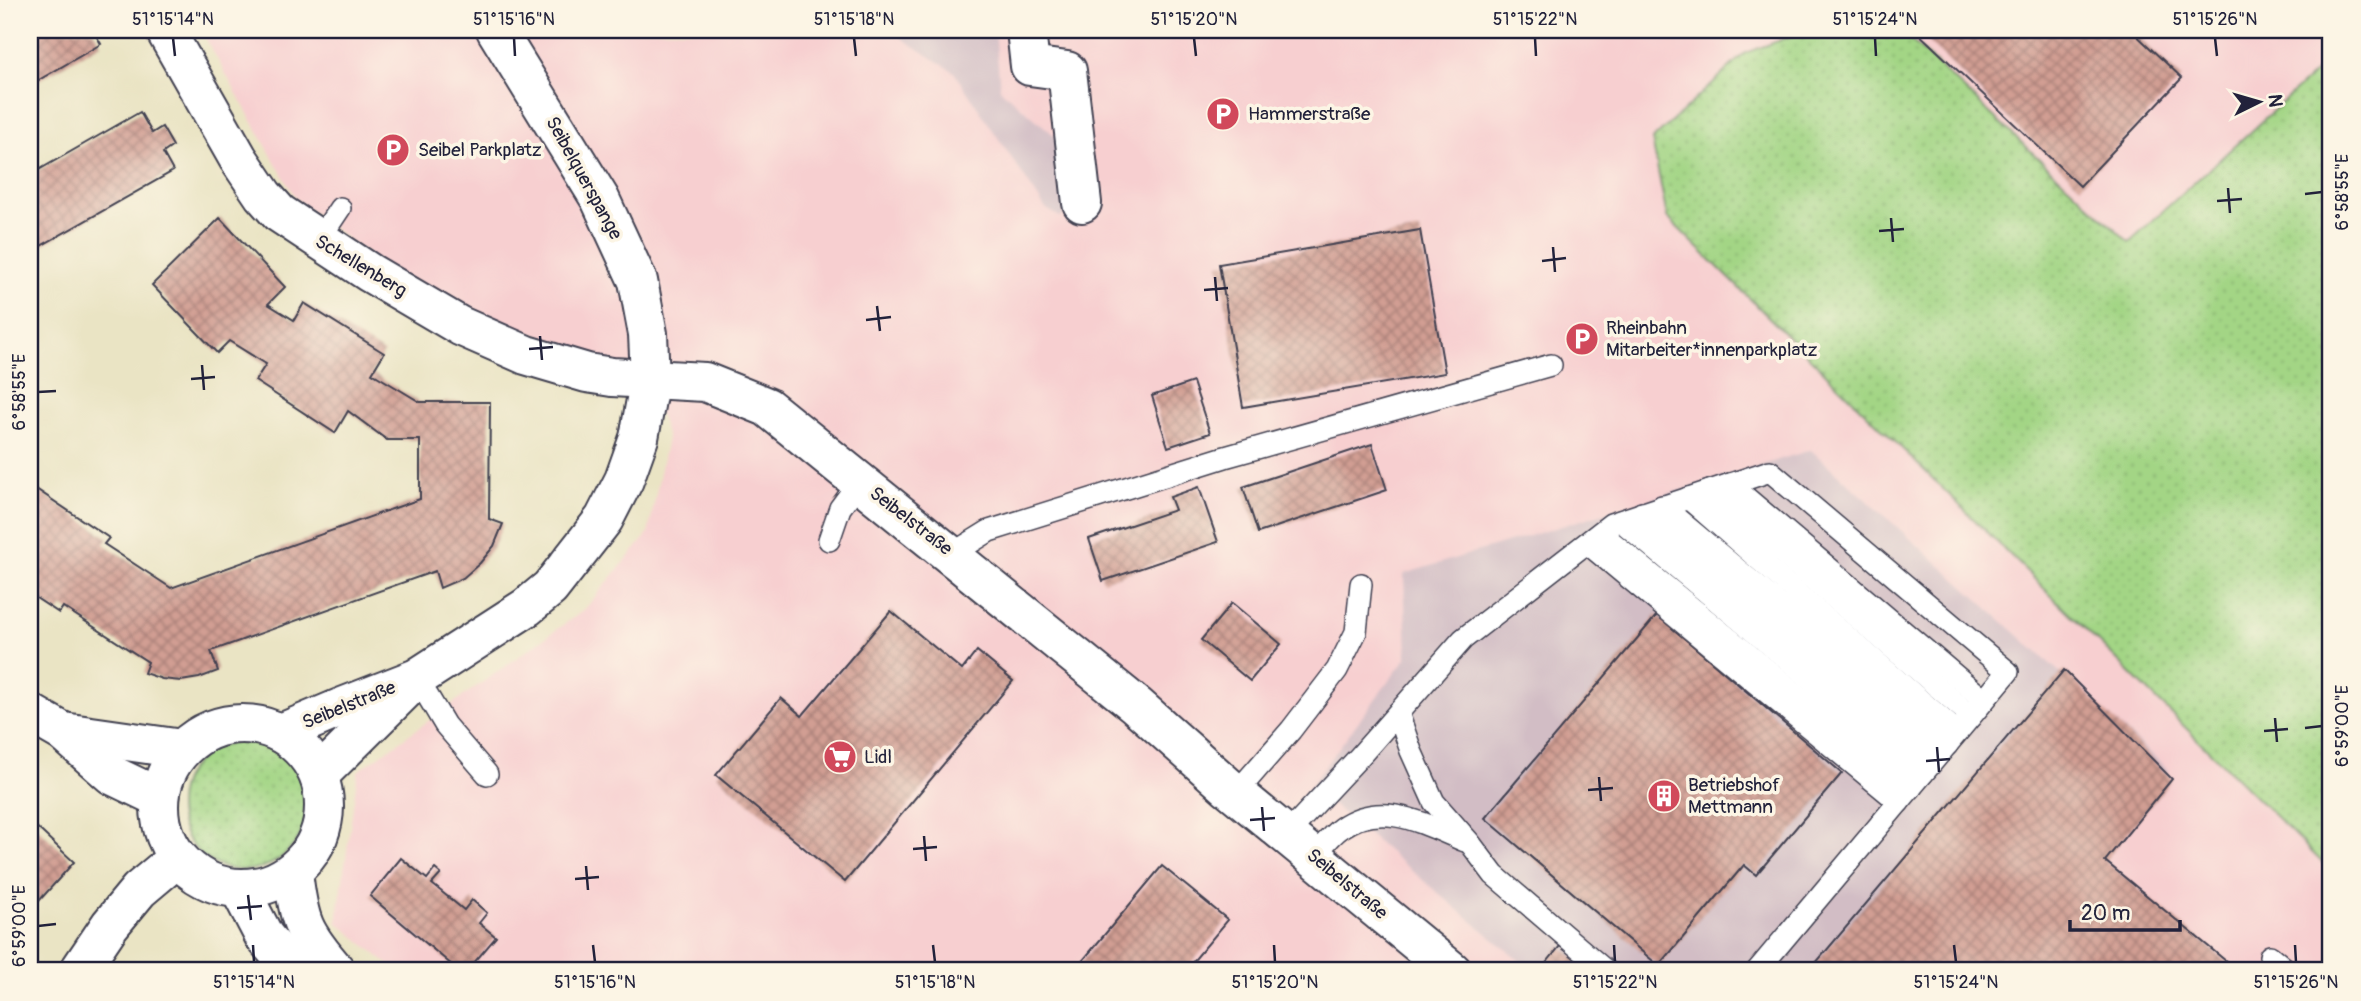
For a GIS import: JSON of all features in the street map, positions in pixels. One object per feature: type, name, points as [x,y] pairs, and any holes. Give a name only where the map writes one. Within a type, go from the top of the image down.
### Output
[{"type":"street","name":"Schellenberg","points":[[165,30],[262,195],[279,213],[318,241],[460,326],[526,355],[587,373],[650,378]]},
{"type":"street","name":"Seibelquerspange","points":[[496,30],[610,218],[638,281],[648,334],[650,378]]},
{"type":"street","points":[[1026,30],[1030,66],[1067,71],[1082,202]]},
{"type":"street","name":"Seibelstraße","points":[[282,733],[417,678],[527,607],[550,588],[604,519],[624,480],[639,438],[650,378],[705,382],[767,407],[1136,705],[1236,793],[1452,971]]},
{"type":"street","name":"Seibelstraße","points":[[319,775],[417,678]]},
{"type":"street","points":[[30,713],[63,732],[112,775],[160,798]]},
{"type":"street","points":[[242,723],[282,733],[298,744],[311,759],[319,775],[324,795],[324,817],[318,839],[307,859],[293,872],[259,887],[222,886],[203,879],[177,858],[166,839],[160,798],[163,778],[172,761],[199,736],[219,727],[242,723]]},
{"type":"street","points":[[63,732],[182,749]]},
{"type":"street","points":[[79,971],[110,925],[139,890],[177,858]]},
{"type":"street","points":[[293,872],[300,919],[313,944],[336,971]]},
{"type":"street","points":[[239,888],[264,936],[293,971]]},
{"type":"lane","points":[[318,241],[340,208]]},
{"type":"lane","points":[[952,554],[989,531],[1224,457],[1551,365]]},
{"type":"lane","points":[[1300,845],[1398,713],[1463,639],[1611,524],[1770,471],[2008,672],[1757,971]]},
{"type":"lane","points":[[829,540],[840,508],[860,481]]},
{"type":"lane","points":[[1730,484],[1978,708]]},
{"type":"lane","points":[[1710,491],[1978,708]]},
{"type":"lane","points":[[1688,498],[1929,766]]},
{"type":"lane","points":[[1662,506],[1929,766]]},
{"type":"lane","points":[[1642,513],[1929,766]]},
{"type":"lane","points":[[1621,521],[1929,766]]},
{"type":"lane","points":[[1595,538],[1929,766]]},
{"type":"lane","points":[[1236,793],[1291,730],[1338,670],[1356,632],[1361,584]]},
{"type":"lane","points":[[417,678],[445,725],[486,774]]},
{"type":"lane","points":[[1398,713],[1411,751],[1434,802],[1494,875],[1606,971]]},
{"type":"lane","points":[[1300,845],[1374,813],[1410,818],[1470,843]]},
{"type":"lane","points":[[2270,956],[2288,971]]},
{"type":"shaded area","points":[[201,30],[1808,30],[1745,54],[1667,217],[2331,871],[2331,971],[396,971],[337,922],[358,771],[584,610],[648,534],[667,438],[649,380],[404,283],[296,199]]},
{"type":"shaded area","points":[[889,30],[995,30],[1000,89],[1068,147],[1073,210],[1060,217],[1045,208],[954,72]]},
{"type":"shaded area","points":[[1901,30],[2331,30],[2331,58],[2129,242]]},
{"type":"shaded area","points":[[1811,450],[2169,770],[2006,971],[1532,971],[1310,786],[1407,657],[1404,574]]},
{"type":"green space","points":[[1808,30],[1900,30],[2129,242],[2331,58],[2331,871],[1667,217],[1652,140],[1745,53]]},
{"type":"green space","points":[[243,742],[267,747],[288,761],[302,782],[307,806],[302,830],[288,851],[267,865],[243,870],[219,865],[198,851],[184,830],[179,806],[184,782],[198,761],[219,747]]},
{"type":"building","points":[[30,30],[93,30],[101,44],[30,85]]},
{"type":"building","points":[[1915,30],[2131,30],[2182,78],[2080,186]]},
{"type":"building","points":[[140,112],[152,133],[162,127],[173,146],[163,153],[173,171],[30,252],[30,175]]},
{"type":"building","points":[[220,218],[285,287],[268,304],[294,320],[304,303],[384,353],[372,373],[420,402],[490,402],[489,519],[503,524],[494,546],[463,578],[440,588],[435,571],[211,651],[218,671],[181,681],[144,673],[148,662],[63,607],[59,613],[30,594],[30,485],[109,538],[104,544],[171,588],[420,499],[420,440],[387,440],[348,411],[335,433],[255,381],[266,364],[229,341],[217,353],[152,285]]},
{"type":"building","points":[[1420,230],[1445,373],[1243,407],[1219,264]]},
{"type":"building","points":[[1193,382],[1210,433],[1168,447],[1152,396]]},
{"type":"building","points":[[1372,444],[1387,490],[1258,533],[1243,487]]},
{"type":"building","points":[[1199,487],[1218,542],[1103,581],[1089,539],[1175,510],[1170,497]]},
{"type":"building","points":[[1232,603],[1281,644],[1250,681],[1201,640]]},
{"type":"building","name":"Lidl","points":[[891,611],[962,670],[977,651],[1013,681],[845,882],[716,775],[781,698],[802,716]]},
{"type":"building","name":"Betriebshof Mettmann","points":[[1657,615],[1842,773],[1756,875],[1744,865],[1659,966],[1485,818]]},
{"type":"building","points":[[2064,670],[2172,779],[2105,861],[2238,971],[1809,971]]},
{"type":"building","points":[[30,821],[74,862],[30,911]]},
{"type":"building","points":[[401,858],[427,879],[435,869],[441,874],[432,884],[464,910],[472,900],[487,913],[479,923],[496,937],[467,971],[459,971],[370,896]]},
{"type":"building","points":[[1162,866],[1228,920],[1185,971],[1074,971]]},
{"type":"building","points":[[1560,946],[1592,971],[1540,971]]},
{"type":"place","name":"Hammerstraße","points":[[1223,114]]},
{"type":"place","name":"Seibel Parkplatz","points":[[393,150]]},
{"type":"place","name":"Rheinbahn Mitarbeiter*innenparkplatz","points":[[1582,339]]},
{"type":"place","name":"Lidl","points":[[840,757]]},
{"type":"place","name":"Betriebshof Mettmann","points":[[1664,796]]}]
